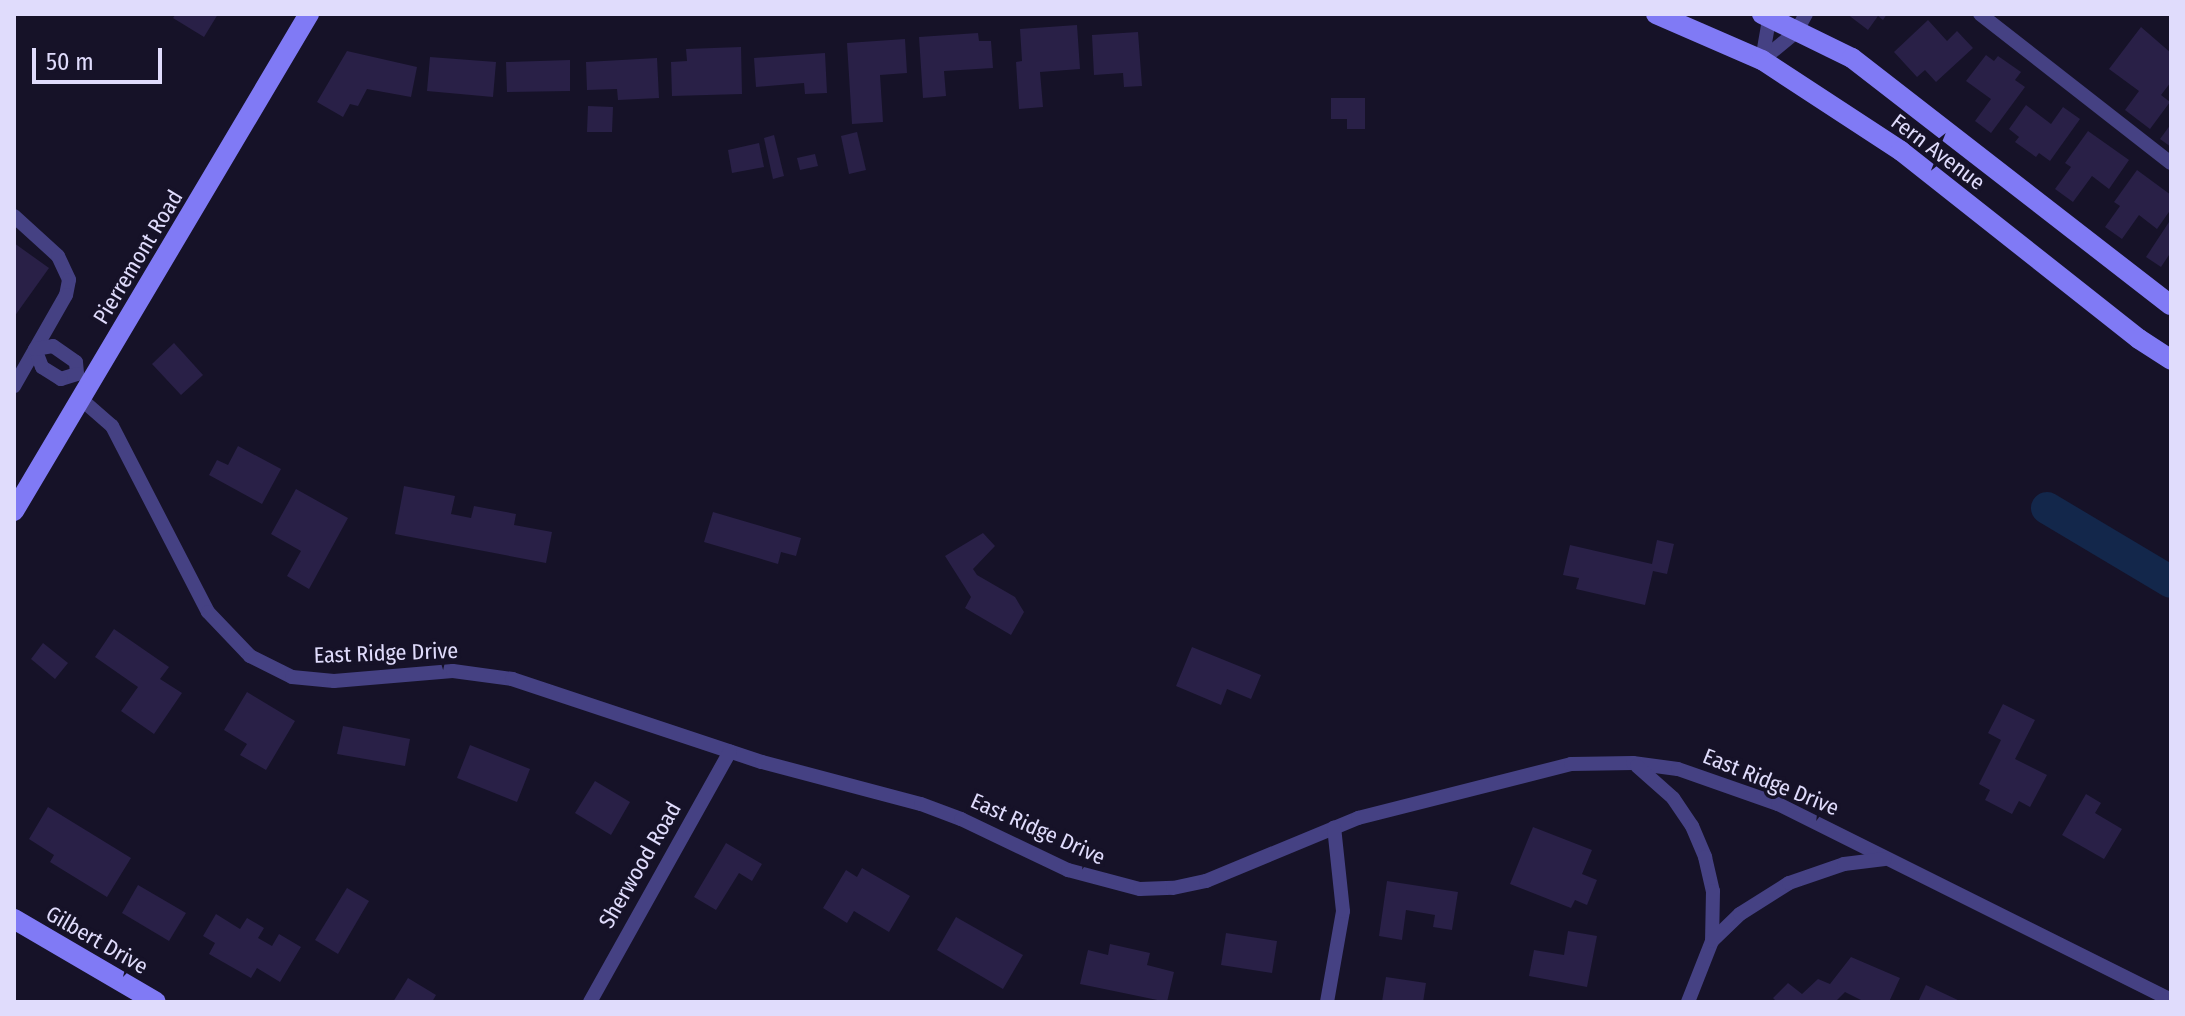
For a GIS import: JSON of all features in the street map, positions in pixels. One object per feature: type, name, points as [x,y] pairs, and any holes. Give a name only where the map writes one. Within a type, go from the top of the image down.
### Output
[{"type":"street","name":"Fern Avenue","points":[[1656,14],[1762,60],[1901,151],[2139,339],[2171,360]]},
{"type":"street","points":[[1980,14],[2171,163]]},
{"type":"street","name":"Fern Avenue","points":[[1767,15],[1801,23],[1852,58],[2171,305]]},
{"type":"street","points":[[1762,60],[1767,15]]},
{"type":"street","name":"Pierremont Road","points":[[14,511],[83,385],[158,270],[304,18]]},
{"type":"street","points":[[1762,60],[1801,23]]},
{"type":"street","points":[[14,216],[58,256],[68,272],[66,295],[14,386]]},
{"type":"street","name":"East Ridge Drive","points":[[35,349],[53,346],[76,362],[83,385],[112,426],[208,612],[250,656],[292,677],[320,682],[419,672],[473,672],[512,679],[730,751],[921,804],[961,819],[1068,870],[1140,889],[1173,888],[1206,881],[1334,827],[1429,799],[1571,764],[1633,763],[1678,769],[1727,784],[1818,823],[2171,1000]]},
{"type":"street","points":[[35,349],[42,367],[83,385]]},
{"type":"street","name":"Sherwood Road","points":[[590,1002],[730,751]]},
{"type":"street","points":[[1633,763],[1673,798],[1699,841],[1713,891],[1712,941],[1688,1002]]},
{"type":"street","points":[[1327,1002],[1343,911],[1334,827]]},
{"type":"street","points":[[1712,941],[1740,914],[1789,883],[1844,864],[1886,859]]},
{"type":"street","name":"Gilbert Drive","points":[[14,919],[156,1002]]},
{"type":"building","points":[[176,14],[218,14],[204,37],[173,18]]},
{"type":"building","points":[[1847,14],[1887,14],[1883,20],[1878,16],[1868,30]]},
{"type":"building","points":[[1928,20],[1947,41],[1957,31],[1973,48],[1936,82],[1925,70],[1917,77],[1894,52]]},
{"type":"building","points":[[1077,25],[1080,69],[1040,72],[1043,107],[1019,109],[1016,62],[1022,61],[1020,29]]},
{"type":"building","points":[[2141,27],[2171,53],[2171,82],[2161,95],[2170,102],[2150,129],[2125,110],[2139,91],[2109,69]]},
{"type":"building","points":[[1138,32],[1142,86],[1124,87],[1123,73],[1094,75],[1092,35]]},
{"type":"building","points":[[978,33],[979,41],[991,41],[993,68],[944,71],[946,96],[923,98],[919,37]]},
{"type":"building","points":[[905,39],[907,73],[880,75],[883,122],[852,124],[847,43]]},
{"type":"building","points":[[741,47],[742,94],[672,96],[671,62],[687,61],[686,49]]},
{"type":"building","points":[[347,51],[417,67],[411,97],[367,89],[358,106],[350,104],[343,117],[317,102]]},
{"type":"building","points":[[825,53],[827,93],[805,94],[804,83],[756,87],[754,58]]},
{"type":"building","points":[[1986,55],[1994,61],[1998,56],[2021,72],[2015,80],[2025,87],[1991,133],[1975,121],[1991,99],[1966,81]]},
{"type":"building","points":[[430,57],[496,62],[493,97],[427,91]]},
{"type":"building","points":[[657,58],[659,98],[618,100],[617,89],[587,90],[586,62]]},
{"type":"building","points":[[570,60],[570,91],[507,92],[506,62]]},
{"type":"building","points":[[1331,98],[1365,98],[1365,129],[1347,129],[1347,119],[1331,119]]},
{"type":"building","points":[[2026,105],[2051,124],[2063,107],[2080,119],[2050,161],[2039,153],[2036,157],[2015,142],[2019,137],[2009,129]]},
{"type":"building","points":[[588,106],[613,107],[612,132],[587,132]]},
{"type":"building","points":[[2171,124],[2171,147],[2160,139]]},
{"type":"building","points":[[2088,131],[2129,160],[2109,189],[2092,176],[2073,202],[2055,189],[2071,167],[2065,163]]},
{"type":"building","points":[[857,132],[866,170],[849,174],[841,136]]},
{"type":"building","points":[[774,135],[784,176],[773,179],[764,138]]},
{"type":"building","points":[[759,143],[764,167],[732,173],[728,150]]},
{"type":"building","points":[[815,154],[818,166],[800,170],[797,158]]},
{"type":"building","points":[[2137,170],[2171,195],[2171,209],[2157,229],[2139,215],[2122,239],[2105,227],[2120,206],[2114,202]]},
{"type":"building","points":[[2171,219],[2171,252],[2161,267],[2146,257]]},
{"type":"building","points":[[14,243],[49,268],[14,317]]},
{"type":"building","points":[[174,343],[203,375],[181,395],[152,364]]},
{"type":"building","points":[[238,446],[281,469],[262,504],[209,475],[217,460],[228,465]]},
{"type":"building","points":[[404,486],[455,496],[451,514],[471,518],[474,506],[516,514],[514,525],[552,532],[546,563],[395,534]]},
{"type":"building","points":[[296,489],[348,518],[309,589],[287,576],[301,551],[271,534]]},
{"type":"building","points":[[713,512],[801,538],[796,556],[781,552],[778,564],[704,542]]},
{"type":"building","points":[[983,533],[995,546],[973,569],[977,575],[1015,597],[1024,612],[1011,635],[965,608],[971,597],[945,556]]},
{"type":"building","points":[[1657,540],[1674,544],[1667,574],[1653,571],[1645,605],[1576,589],[1579,578],[1563,575],[1570,545],[1652,564]]},
{"type":"building","points":[[114,629],[169,667],[160,679],[182,693],[154,734],[121,711],[138,687],[95,657]]},
{"type":"building","points":[[43,643],[68,663],[55,679],[31,659]]},
{"type":"building","points":[[1192,647],[1261,675],[1251,699],[1227,689],[1221,705],[1176,686]]},
{"type":"building","points":[[247,692],[295,721],[266,770],[240,755],[247,744],[224,730]]},
{"type":"building","points":[[2003,704],[2035,720],[2015,759],[2047,775],[2030,807],[2019,801],[2012,814],[1985,800],[1990,790],[1979,784],[2001,740],[1988,733]]},
{"type":"building","points":[[343,726],[410,739],[405,766],[337,754]]},
{"type":"building","points":[[470,745],[530,769],[517,802],[457,778]]},
{"type":"building","points":[[595,781],[630,802],[611,835],[575,813]]},
{"type":"building","points":[[2086,794],[2101,803],[2095,813],[2122,829],[2104,859],[2062,835]]},
{"type":"building","points":[[48,807],[131,858],[107,897],[50,862],[54,855],[29,839]]},
{"type":"building","points":[[1533,827],[1592,850],[1582,874],[1597,880],[1587,905],[1575,900],[1571,908],[1510,884]]},
{"type":"building","points":[[726,843],[762,864],[752,881],[739,873],[716,910],[694,897]]},
{"type":"building","points":[[862,868],[910,896],[889,932],[854,911],[847,923],[823,908],[846,870],[857,877]]},
{"type":"building","points":[[1387,881],[1458,892],[1452,930],[1433,927],[1435,915],[1406,910],[1402,940],[1379,936]]},
{"type":"building","points":[[138,885],[186,913],[169,941],[122,913]]},
{"type":"building","points":[[347,888],[369,901],[338,954],[315,940]]},
{"type":"building","points":[[216,914],[240,929],[247,918],[264,928],[258,938],[272,946],[279,934],[301,947],[280,982],[257,968],[251,978],[209,954],[215,943],[203,936]]},
{"type":"building","points":[[956,917],[1023,955],[1003,989],[937,950]]},
{"type":"building","points":[[1568,931],[1597,936],[1587,987],[1529,976],[1534,950],[1564,955]]},
{"type":"building","points":[[1226,933],[1277,941],[1272,973],[1221,965]]},
{"type":"building","points":[[1110,944],[1150,953],[1147,965],[1174,972],[1167,1002],[1080,984],[1088,950],[1108,955]]},
{"type":"building","points":[[1851,957],[1900,978],[1889,1002],[1865,1002],[1845,992],[1835,1002],[1777,1002],[1773,998],[1788,983],[1802,994],[1818,979],[1830,984]]},
{"type":"building","points":[[1386,977],[1426,983],[1423,1002],[1382,1002]]},
{"type":"building","points":[[408,978],[436,995],[432,1002],[393,1002]]},
{"type":"building","points":[[1926,985],[1962,1002],[1918,1002]]},
{"type":"waterway","points":[[2047,508],[2171,582]]}]
